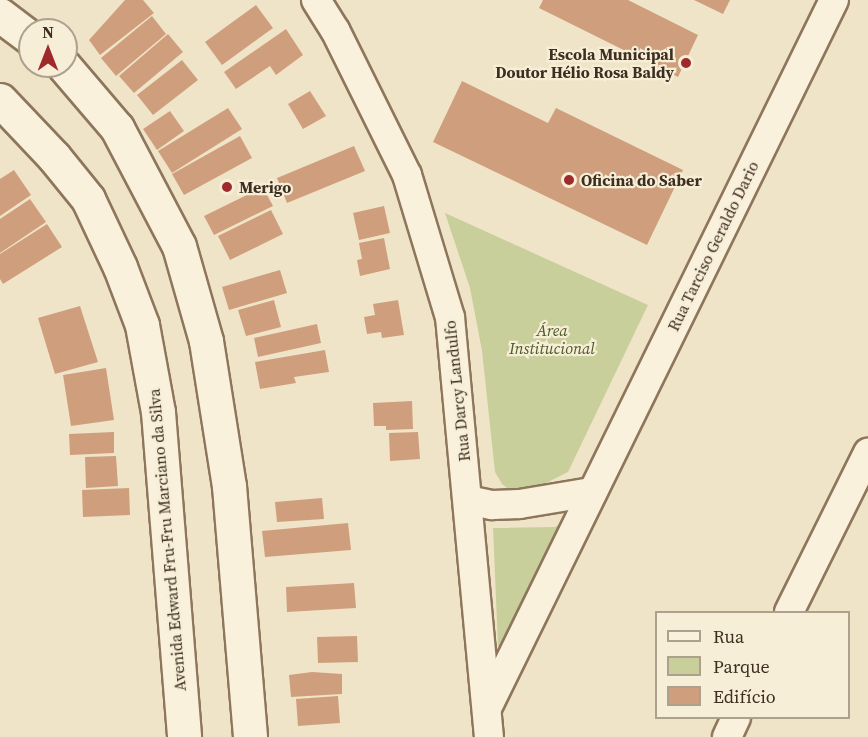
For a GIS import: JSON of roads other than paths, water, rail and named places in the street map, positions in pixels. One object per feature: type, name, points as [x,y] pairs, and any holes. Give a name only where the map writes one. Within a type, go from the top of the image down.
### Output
[{"type":"main road","points":[[0,15],[18,29]]},
{"type":"main road","points":[[76,78],[117,128],[179,246],[203,331],[229,486],[250,737]]},
{"type":"main road","name":"Avenida Edward Fru-Fru Marciano da Silva","points":[[2,102],[54,157],[88,199],[120,267],[142,325],[158,412],[184,737]]},
{"type":"street","name":"Rua Darcy Landulfo","points":[[316,0],[335,30],[407,175],[450,317],[488,706],[489,737]]},
{"type":"street","name":"Rua Tarciso Geraldo Dario","points":[[488,706],[834,0]]},
{"type":"street","points":[[789,611],[868,453]]},
{"type":"street","points":[[468,500],[492,506],[520,504],[592,492]]},
{"type":"street","points":[[727,737],[735,719]]},
{"type":"place","name":"Escola Municipal Doutor Hélio Rosa Baldy","points":[[686,63]]},
{"type":"place","name":"Oficina do Saber","points":[[569,180]]},
{"type":"place","name":"Merigo","points":[[227,187]]},
{"type":"park label","name":"Área Institucional","points":[[552,339]]}]
